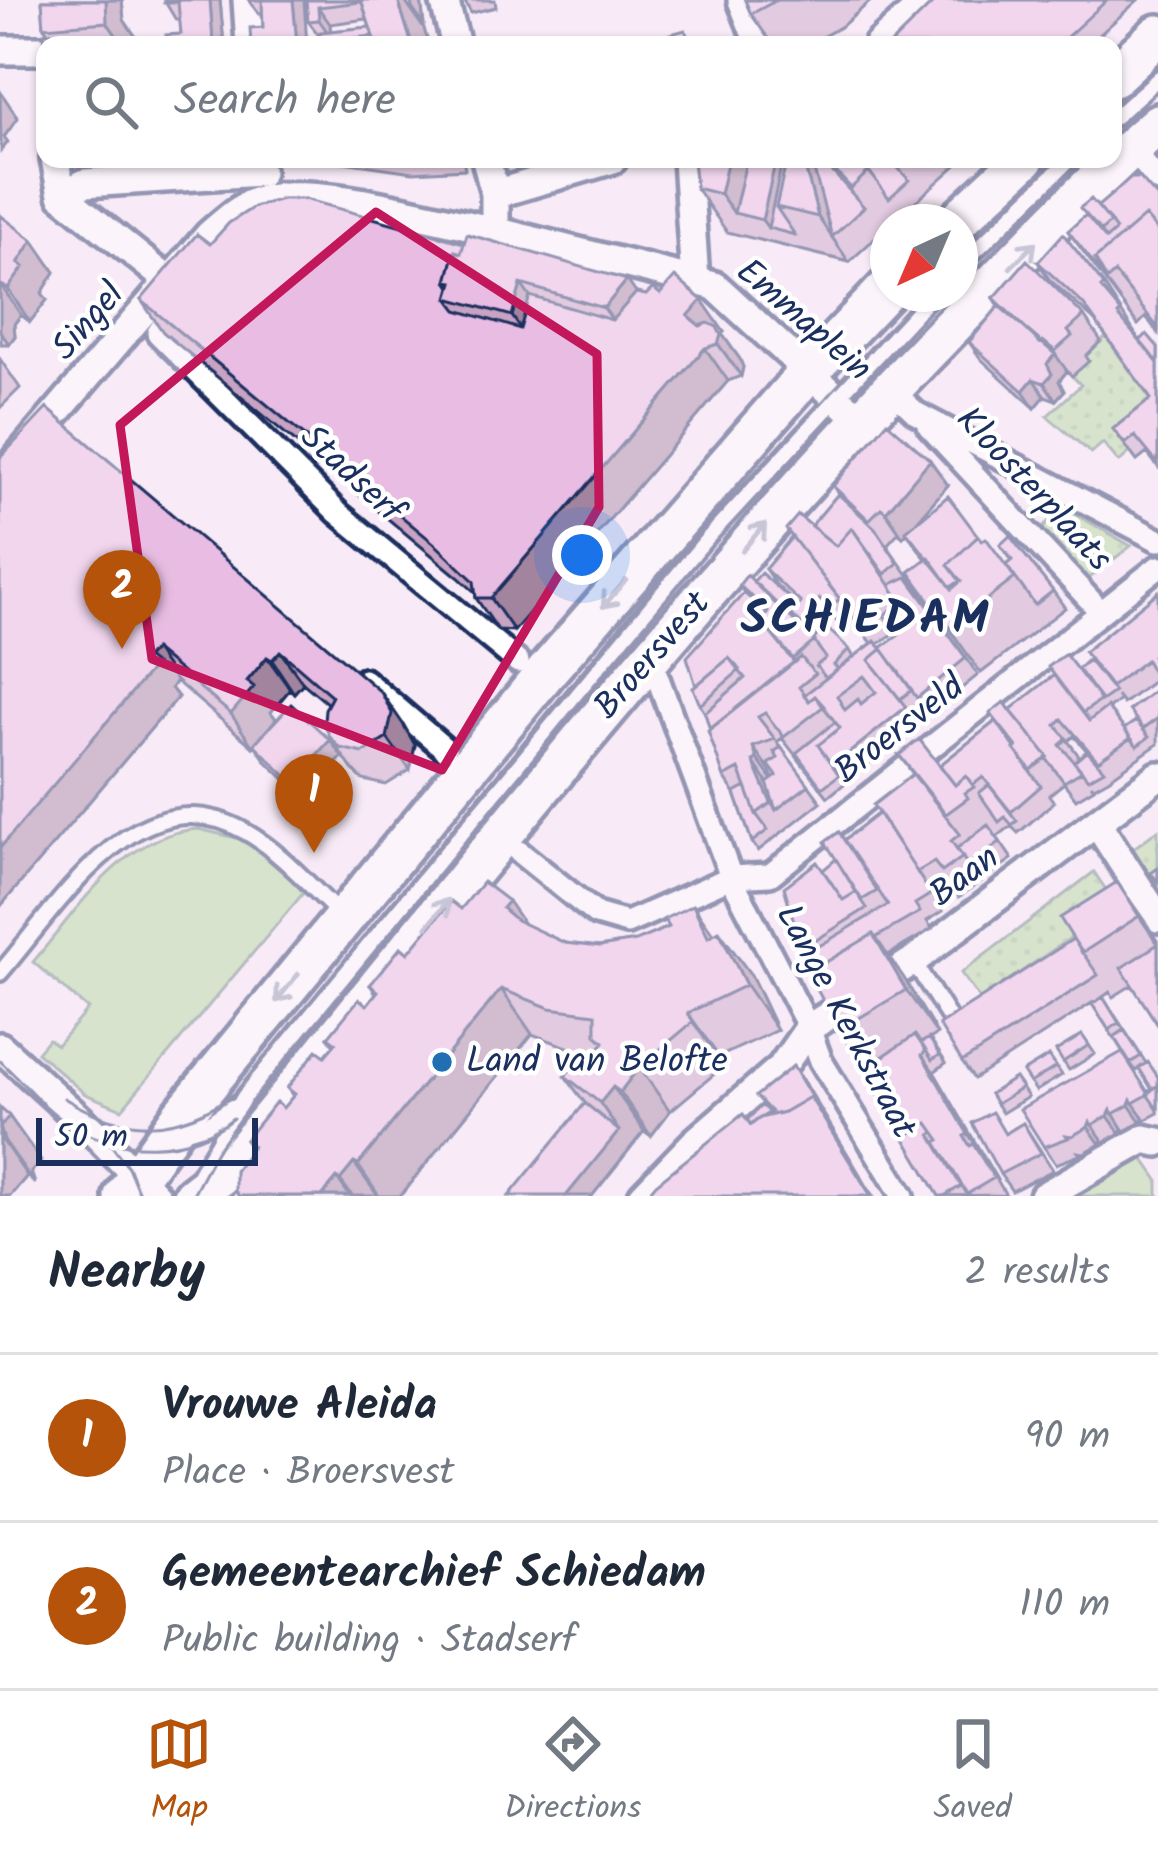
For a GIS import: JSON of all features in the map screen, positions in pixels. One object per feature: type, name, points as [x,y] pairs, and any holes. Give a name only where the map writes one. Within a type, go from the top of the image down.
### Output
[{"type":"main road","points":[[1122,69],[1158,35]]},
{"type":"main road","points":[[975,204],[1014,168]]},
{"type":"main road","name":"Broersvest","points":[[139,1190],[166,1136],[551,666],[835,396],[904,401],[1102,168]]},
{"type":"main road","name":"Broersvest","points":[[190,1196],[232,1166],[603,712],[760,530],[876,312]]},
{"type":"street","points":[[247,0],[249,36]]},
{"type":"street","points":[[444,0],[454,36]]},
{"type":"street","points":[[742,0],[756,36]]},
{"type":"street","points":[[888,36],[928,0]]},
{"type":"street","points":[[0,50],[36,42]]},
{"type":"street","points":[[1134,130],[1158,181]]},
{"type":"street","points":[[57,168],[62,196],[165,305]]},
{"type":"street","points":[[62,196],[85,183],[260,177],[299,196],[358,204],[492,241],[495,194],[488,168]]},
{"type":"street","points":[[495,194],[583,168]]},
{"type":"street","name":"Emmaplein","points":[[688,168],[695,281]]},
{"type":"street","name":"Singel","points":[[0,472],[62,424],[165,305],[209,235],[260,177]]},
{"type":"street","name":"Emmaplein","points":[[492,241],[715,286],[835,396]]},
{"type":"street","name":"Stadserf","points":[[165,305],[158,333],[338,513],[518,662]]},
{"type":"street","name":"Kloosterplaats","points":[[904,401],[1158,540]]},
{"type":"street","name":"Kloosterplaats","points":[[904,401],[1101,612]]},
{"type":"street","name":"Broersveld","points":[[731,877],[770,875],[1158,567]]},
{"type":"street","points":[[341,661],[445,749]]},
{"type":"street","points":[[519,852],[596,914],[617,922],[639,921],[731,877],[656,674]]},
{"type":"street","name":"Baan","points":[[809,1028],[913,961],[1158,776]]},
{"type":"street","points":[[1097,823],[1158,918]]},
{"type":"street","name":"Lange Kerkstraat","points":[[731,877],[809,1028],[821,1061],[903,1196]]},
{"type":"street","points":[[643,1196],[694,1143],[782,1068],[809,1028]]},
{"type":"street","points":[[0,1047],[98,1135],[139,1190]]},
{"type":"street","points":[[1044,1196],[1144,1139],[1158,1142]]},
{"type":"lane","name":"Broersvest","points":[[1134,130],[1158,78]]},
{"type":"lane","points":[[978,248],[1061,168]]},
{"type":"lane","name":"Broersvest","points":[[244,1096],[704,541],[916,312]]},
{"type":"lane","points":[[0,973],[104,852],[136,829],[168,815],[224,820],[251,835],[344,918]]},
{"type":"lane","points":[[913,961],[955,1027]]},
{"type":"lane","points":[[166,1136],[206,1125],[244,1096]]},
{"type":"lane","points":[[190,1196],[244,1096]]},
{"type":"highlighted area","points":[[376,212],[597,354],[599,507],[442,770],[152,659],[120,425]]},
{"type":"green space","points":[[1106,337],[1158,410],[1126,446],[1130,452],[1119,462],[1103,443],[1091,453],[1047,416],[1081,385],[1072,376]]},
{"type":"green space","points":[[1061,506],[1131,546],[1083,583],[1039,533]]},
{"type":"green space","points":[[198,829],[245,840],[305,891],[122,1109],[85,1094],[37,1052],[48,1039],[57,1045],[88,1009],[33,962],[85,898],[124,860],[171,834]]},
{"type":"green space","points":[[1158,830],[1158,883],[1131,850]]},
{"type":"green space","points":[[1094,872],[1117,906],[980,1000],[961,973]]},
{"type":"green space","points":[[1138,1151],[1158,1180],[1158,1196],[1052,1196]]},
{"type":"building","points":[[42,0],[106,0],[107,22],[44,27]]},
{"type":"building","points":[[164,0],[210,0],[213,36],[166,36],[181,34],[178,2]]},
{"type":"building","points":[[262,0],[293,0],[296,36],[250,36],[250,28],[263,27]]},
{"type":"building","points":[[306,0],[361,2],[318,7],[319,20],[308,21]]},
{"type":"building","points":[[361,0],[398,0],[409,36],[373,36]]},
{"type":"building","points":[[745,0],[777,0],[751,14]]},
{"type":"building","points":[[936,0],[1107,0],[1068,36],[899,36]]},
{"type":"building","points":[[370,27],[373,36],[320,36],[320,32]]},
{"type":"building","points":[[71,32],[71,36],[44,36]]},
{"type":"building","points":[[694,168],[726,168],[720,194],[696,188]]},
{"type":"building","points":[[745,168],[774,168],[762,220],[734,213]]},
{"type":"building","points":[[781,168],[785,168],[776,207],[795,235],[768,228]]},
{"type":"building","points":[[785,168],[805,168],[818,217],[776,207]]},
{"type":"building","points":[[813,168],[829,168],[864,207],[832,237]]},
{"type":"building","points":[[832,168],[868,168],[851,188]]},
{"type":"building","points":[[867,168],[898,168],[909,180],[889,198]]},
{"type":"building","points":[[1131,178],[1140,178],[1158,198],[1158,231],[1145,216],[1095,259],[1106,279],[1068,231],[1086,215],[1106,239],[1116,230],[1098,206]]},
{"type":"building","points":[[304,199],[464,243],[461,253],[455,251],[447,281],[451,287],[448,298],[457,310],[520,329],[530,296],[612,320],[636,293],[646,295],[653,288],[660,294],[675,277],[702,300],[688,316],[700,326],[717,327],[721,335],[718,344],[705,348],[491,598],[476,598],[474,581],[435,544],[141,300],[197,234],[210,244],[229,223],[254,207]]},
{"type":"building","points":[[1091,199],[1111,222],[1101,231],[1080,208]]},
{"type":"building","points":[[0,215],[33,240],[18,263],[24,267],[8,289],[0,284]]},
{"type":"building","points":[[1145,216],[1158,231],[1158,328],[1115,273],[1107,280],[1095,259]]},
{"type":"building","points":[[467,234],[627,280],[604,308],[521,284],[512,316],[448,298],[455,251],[461,253]]},
{"type":"building","points":[[1063,234],[1104,285],[1101,288],[1121,312],[1118,315],[1158,363],[1158,464],[1135,436],[1125,444],[1113,429],[1151,399],[1083,304],[1038,262]]},
{"type":"building","points":[[1027,260],[1084,316],[1055,351],[1040,343],[994,298]]},
{"type":"building","points":[[999,306],[1055,354],[1047,364],[1052,374],[1044,383],[1033,379],[1023,391],[969,342]]},
{"type":"building","points":[[1147,334],[1158,347],[1158,363],[1140,341]]},
{"type":"building","points":[[47,408],[381,692],[392,713],[387,738],[363,753],[340,748],[324,723],[332,696],[280,651],[272,660],[267,657],[247,681],[254,687],[231,714],[154,649],[146,658],[155,665],[0,848],[0,458]]},
{"type":"building","points":[[887,422],[930,460],[886,512],[881,508],[869,520],[833,486]]},
{"type":"building","points":[[838,494],[875,528],[898,563],[885,574],[852,528],[836,546],[811,526]]},
{"type":"building","points":[[948,496],[978,536],[948,565],[960,581],[951,587],[906,531]]},
{"type":"building","points":[[798,515],[836,546],[852,528],[896,594],[857,622],[786,529]]},
{"type":"building","points":[[978,536],[982,541],[986,538],[1015,578],[950,628],[909,572],[929,557],[952,589],[961,581],[948,565]]},
{"type":"building","points":[[1010,536],[1053,591],[1035,605],[1006,565],[1012,560],[1000,545]]},
{"type":"building","points":[[792,537],[840,599],[827,607],[820,599],[809,609],[814,614],[802,625],[791,614],[801,603],[765,569]]},
{"type":"building","points":[[761,573],[791,600],[782,610],[753,582]]},
{"type":"building","points":[[747,575],[815,641],[793,659],[761,621],[768,612],[739,585]]},
{"type":"building","points":[[907,577],[966,658],[917,698],[882,649],[869,660],[906,707],[833,766],[818,745],[840,728],[815,696],[809,701],[804,695],[875,641],[881,648],[899,635],[884,615],[902,602],[892,584]],"holes":[[[864,676],[876,692],[845,710],[837,696]]]},
{"type":"building","points":[[1158,592],[1158,651],[1152,656],[1158,660],[1158,682],[1146,660],[1111,687],[1084,652]]},
{"type":"building","points":[[744,593],[767,614],[761,621],[794,662],[710,729],[705,713],[745,678],[729,658],[696,686],[687,657]]},
{"type":"building","points":[[826,627],[849,649],[834,665],[838,669],[826,678],[816,666],[826,658],[813,640]]},
{"type":"building","points":[[882,649],[912,690],[900,699],[869,660]]},
{"type":"building","points":[[1065,654],[1101,700],[1083,713],[1048,667]]},
{"type":"building","points":[[801,657],[815,674],[799,687],[809,701],[815,696],[824,706],[784,737],[765,713],[758,717],[775,739],[753,747],[757,759],[753,761],[771,803],[756,814],[739,769],[724,777],[708,731]]},
{"type":"building","points":[[729,658],[740,670],[700,705],[693,688]]},
{"type":"building","points":[[1089,660],[1114,692],[1101,701],[1078,669]]},
{"type":"building","points":[[1054,675],[1089,721],[1107,707],[1131,738],[1098,761],[1062,719],[1056,725],[1067,739],[1060,745],[1082,771],[1064,782],[1010,710]]},
{"type":"building","points":[[1158,688],[1158,718],[1143,729],[1129,710]]},
{"type":"building","points":[[1004,702],[1048,757],[1031,770],[990,713]]},
{"type":"building","points":[[291,704],[330,740],[292,782],[254,744]]},
{"type":"building","points":[[996,721],[1041,786],[1011,812],[983,777],[973,785],[966,776],[955,785],[940,765]]},
{"type":"building","points":[[1136,721],[1149,737],[1137,746],[1124,729]]},
{"type":"building","points":[[835,722],[840,728],[818,745],[839,775],[822,788],[796,753]]},
{"type":"building","points":[[919,739],[955,785],[966,776],[974,787],[965,793],[968,798],[946,814],[899,755]]},
{"type":"building","points":[[781,747],[809,785],[776,810],[767,783],[777,776],[768,764],[778,758],[774,752]]},
{"type":"building","points":[[1087,751],[1104,770],[1088,779],[1074,762]]},
{"type":"building","points":[[913,774],[960,834],[951,841],[963,857],[942,872],[934,862],[917,872],[873,805]]},
{"type":"building","points":[[989,785],[1017,821],[1012,825],[1005,817],[999,822],[979,793]]},
{"type":"building","points":[[746,787],[768,830],[752,842],[735,793]]},
{"type":"building","points":[[879,813],[931,894],[915,904],[920,912],[811,971],[804,955],[888,905],[844,840]]},
{"type":"building","points":[[988,825],[1000,842],[968,865],[956,849]]},
{"type":"building","points":[[839,832],[877,891],[862,900],[825,842]]},
{"type":"building","points":[[836,859],[856,892],[843,900],[823,870]]},
{"type":"building","points":[[817,862],[843,900],[856,892],[867,908],[802,949],[784,887]]},
{"type":"building","points":[[483,882],[508,901],[502,908],[516,920],[565,943],[599,947],[636,941],[669,927],[664,919],[693,905],[708,937],[719,931],[746,985],[688,1013],[693,1022],[639,1067],[620,1092],[613,1087],[600,1103],[565,1076],[580,1057],[587,1063],[604,1042],[596,1035],[596,1014],[550,1008],[501,989],[358,1165],[354,1163],[322,1196],[239,1196],[235,1171],[253,1146],[245,1140],[276,1102],[283,1108],[295,1094],[287,1088],[317,1050],[325,1056],[336,1043],[328,1037],[359,999],[367,1005],[378,991],[370,985],[401,947],[408,953],[451,901],[461,909]]},
{"type":"building","points":[[1117,882],[1139,916],[1082,953],[1060,918]]},
{"type":"building","points":[[873,934],[906,990],[839,1030],[808,973]]},
{"type":"building","points":[[1073,939],[1098,975],[962,1062],[939,1025]]},
{"type":"building","points":[[1158,944],[1158,1025],[1121,968]]},
{"type":"building","points":[[1103,997],[1119,1023],[1109,1030],[1092,1004]]},
{"type":"building","points":[[1124,1030],[1141,1056],[1130,1063],[1114,1037]]},
{"type":"building","points":[[915,1035],[968,1134],[964,1136],[994,1178],[967,1194],[928,1123],[904,1137],[864,1069]]},
{"type":"building","points":[[1082,1035],[1089,1045],[1063,1062],[1056,1051]]},
{"type":"building","points":[[929,1038],[940,1055],[932,1060],[921,1043]]},
{"type":"building","points":[[1122,1052],[1149,1094],[1044,1147],[1020,1109]]},
{"type":"building","points":[[1049,1056],[1056,1067],[1030,1083],[1023,1072]]},
{"type":"building","points":[[1148,1062],[1158,1077],[1152,1089],[1139,1068]]},
{"type":"building","points":[[793,1066],[816,1105],[810,1097],[784,1112],[763,1117],[771,1112],[756,1096]]},
{"type":"building","points":[[1015,1078],[1022,1088],[996,1104],[990,1094]]},
{"type":"building","points":[[1158,1085],[1158,1110],[1147,1094]]},
{"type":"building","points":[[810,1097],[871,1196],[646,1196],[743,1114],[751,1125]]},
{"type":"building","points":[[585,1103],[619,1131],[566,1196],[509,1196]]},
{"type":"building","points":[[762,1105],[769,1113],[750,1124],[747,1120]]},
{"type":"building","points":[[992,1112],[1005,1134],[1023,1123],[1041,1153],[1000,1174],[972,1123]]},
{"type":"building","points":[[928,1123],[961,1186],[944,1196],[939,1196],[904,1137]]},
{"type":"tram line","points":[[1122,100],[1158,68]]},
{"type":"tram line","points":[[978,260],[1073,168]]},
{"type":"tram line","points":[[64,1098],[108,1119],[150,1125],[192,1117],[235,1093],[698,537],[905,312]]},
{"type":"tram line","points":[[0,1061],[61,1119],[110,1141],[175,1144],[196,1139],[233,1118]]},
{"type":"tram line","points":[[192,1196],[216,1151],[268,1081]]},
{"type":"tram line","points":[[106,1138],[128,1167],[140,1196]]},
{"type":"place","name":"Gemeentearchief Schiedam","points":[[122,649]]},
{"type":"place","name":"Vrouwe Aleida","points":[[314,853]]},
{"type":"place","name":"Land van Belofte","points":[[442,1062]]},
{"type":"district","name":"SCHIEDAM","points":[[866,620]]}]
